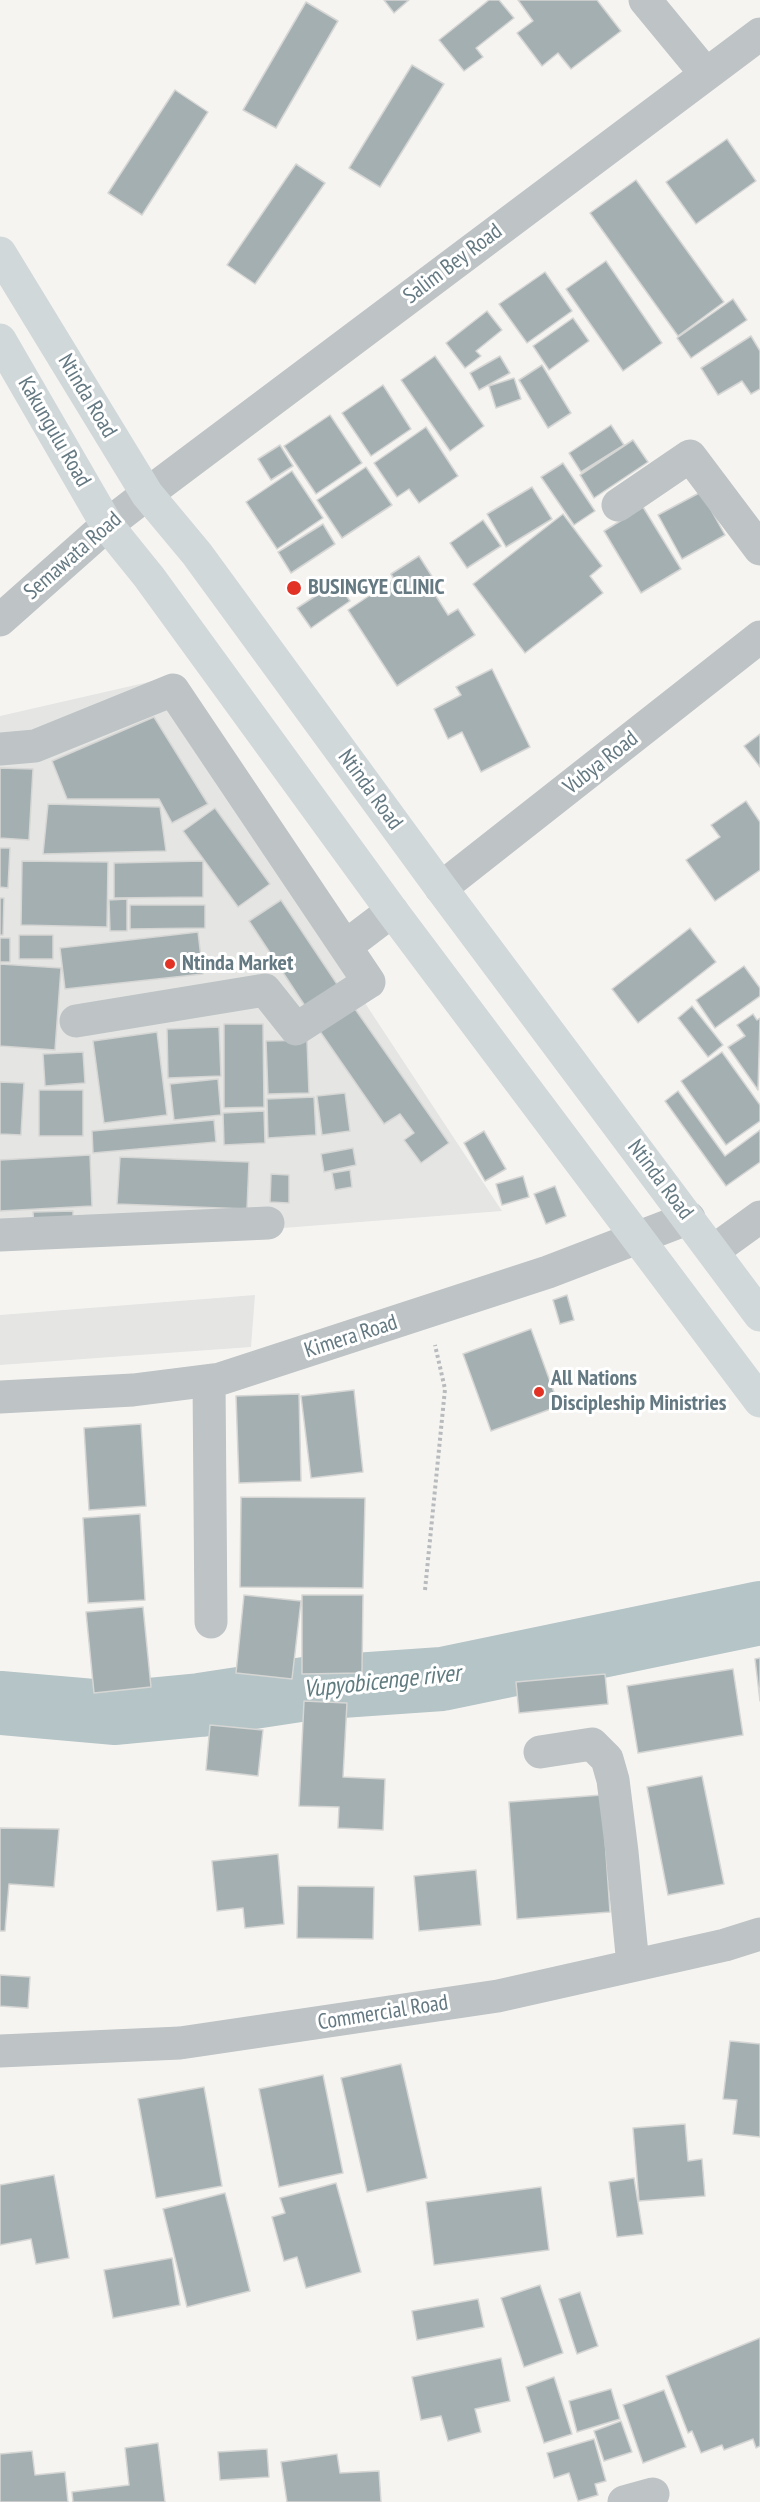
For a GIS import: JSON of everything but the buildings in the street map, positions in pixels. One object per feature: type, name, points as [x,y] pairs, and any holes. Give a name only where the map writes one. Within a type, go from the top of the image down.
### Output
[{"type":"main road","name":"Ntinda Road","points":[[0,253],[147,494],[197,554],[441,888],[690,1218],[760,1315]]},
{"type":"main road","name":"Kakungulu Road","points":[[0,340],[107,525]]},
{"type":"main road","points":[[107,525],[149,577],[392,911],[760,1401]]},
{"type":"street","points":[[645,0],[706,74]]},
{"type":"street","name":"Salim Bey Road","points":[[147,494],[760,34]]},
{"type":"street","points":[[618,505],[690,456],[760,549]]},
{"type":"street","name":"Semawata Road","points":[[0,620],[107,525],[147,494]]},
{"type":"street","name":"Vubya Road","points":[[441,888],[760,637]]},
{"type":"street","points":[[0,749],[35,746],[173,690],[369,982],[296,1029],[265,990],[76,1021]]},
{"type":"street","points":[[346,946],[392,911]]},
{"type":"street","points":[[713,1251],[760,1216]]},
{"type":"street","name":"Kimera Road","points":[[0,1397],[132,1390],[219,1380],[428,1312],[690,1218]]},
{"type":"street","points":[[0,1235],[268,1223]]},
{"type":"street","points":[[208,1380],[211,1622]]},
{"type":"street","points":[[540,1752],[592,1744],[607,1759],[613,1780],[633,1965]]},
{"type":"street","name":"Commercial Road","points":[[0,2051],[180,2043],[498,1996],[760,1934]]},
{"type":"path","points":[[425,1590],[445,1389],[428,1312]]},
{"type":"shaded area","name":"Ntinda Market","points":[[153,681],[502,1211],[0,1250],[0,716]]},
{"type":"shaded area","points":[[255,1295],[251,1347],[0,1365],[0,1315]]},
{"type":"waterway","name":"Vupyobicenge river","points":[[0,1703],[116,1713],[200,1705],[312,1688],[442,1679],[760,1613]]},
{"type":"place","name":"BUSINGYE CLINIC","points":[[294,588]]},
{"type":"place","name":"Ntinda Market","points":[[170,964]]},
{"type":"place","name":"All Nations Discipleship Ministries","points":[[539,1392]]}]
